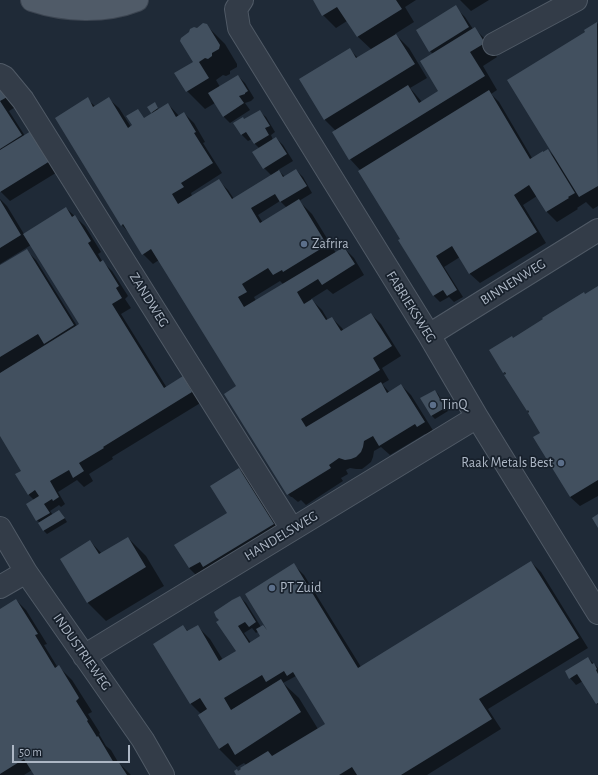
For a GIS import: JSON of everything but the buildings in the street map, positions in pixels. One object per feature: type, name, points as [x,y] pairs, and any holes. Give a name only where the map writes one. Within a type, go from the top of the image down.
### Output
[{"type":"main road","points":[[32,0],[68,8],[92,9],[137,0]]},
{"type":"street","name":"FABRIEKSWEG","points":[[242,0],[236,9],[239,28],[598,612]]},
{"type":"street","points":[[494,44],[576,0]]},
{"type":"street","name":"ZANDWEG","points":[[0,75],[4,77],[23,100],[292,529]]},
{"type":"street","name":"BINNENWEG","points":[[429,335],[598,230]]},
{"type":"street","name":"HANDELSWEG","points":[[84,656],[477,417]]},
{"type":"street","name":"INDUSTRIEWEG","points":[[0,528],[26,572],[143,740],[163,775]]},
{"type":"street","points":[[0,587],[26,572]]},
{"type":"place","name":"Zafrira","points":[[304,244]]},
{"type":"place","name":"TinQ","points":[[433,405]]},
{"type":"place","name":"Raak Metals Best","points":[[561,463]]},
{"type":"place","name":"PT Zuid","points":[[272,588]]}]
